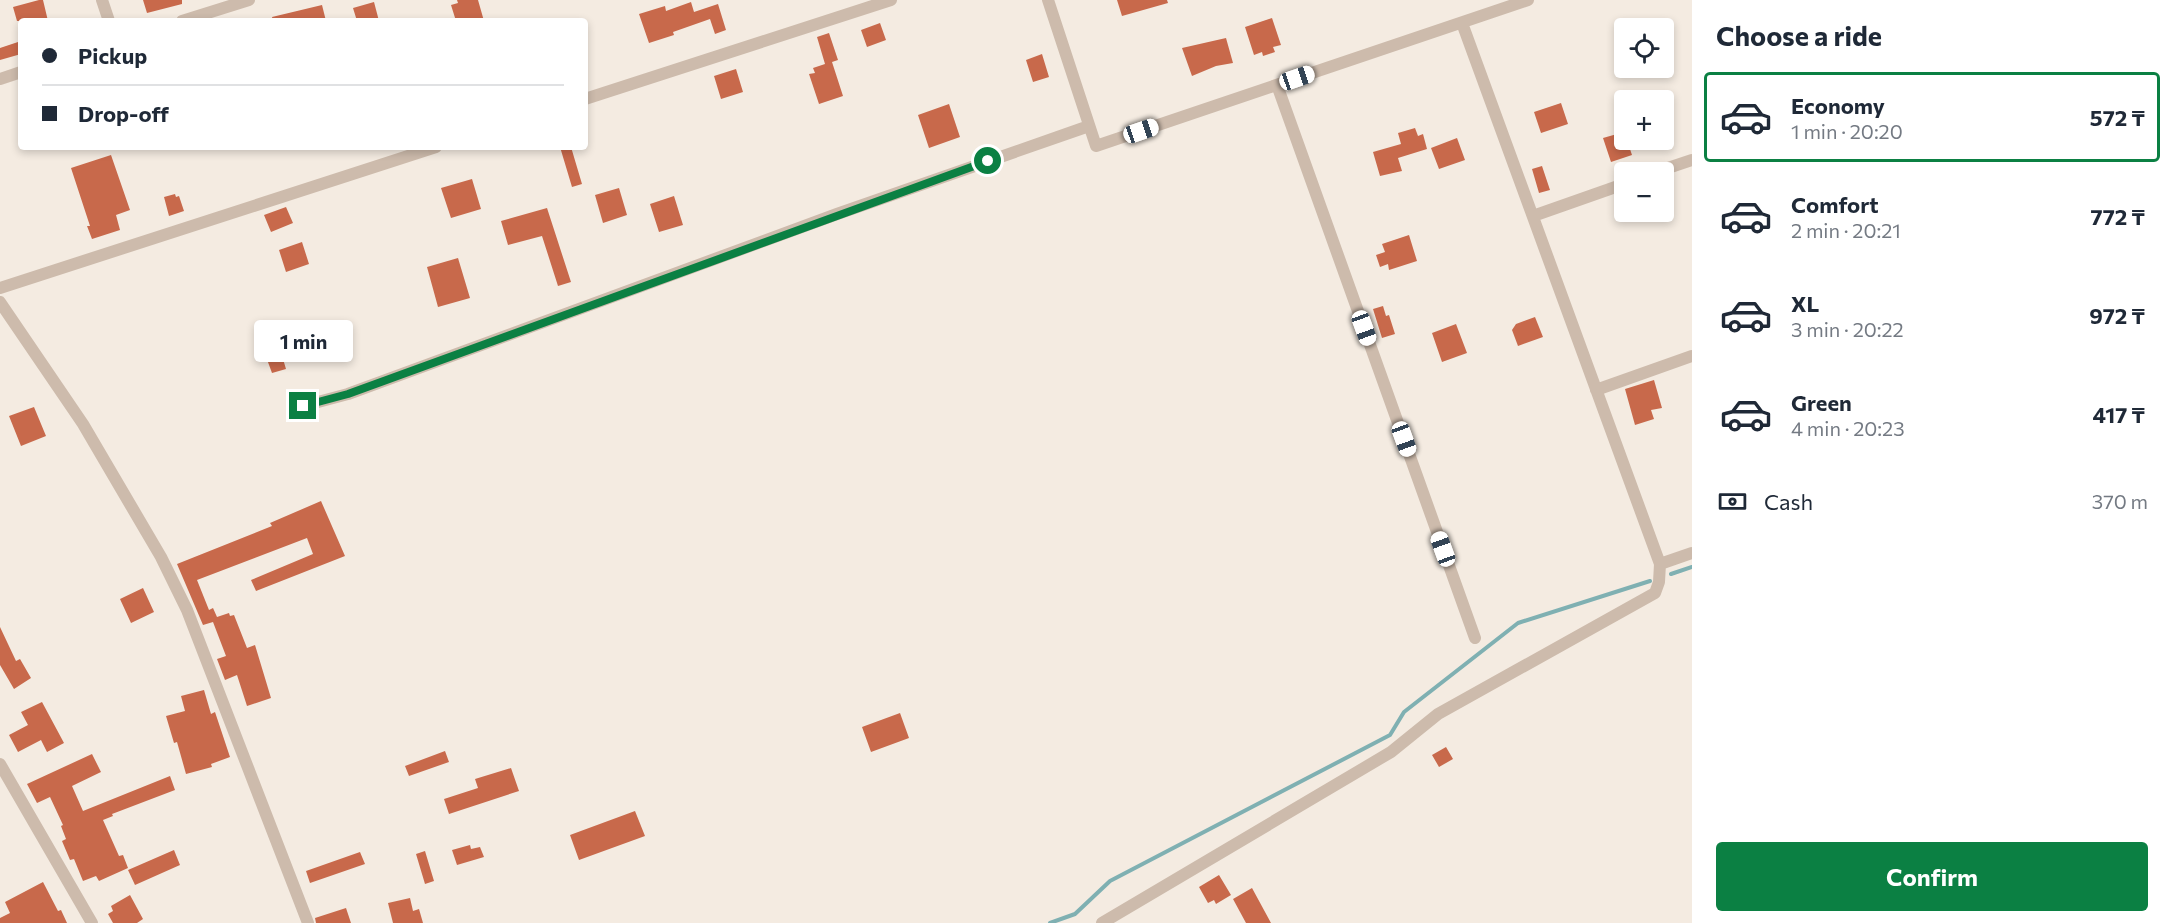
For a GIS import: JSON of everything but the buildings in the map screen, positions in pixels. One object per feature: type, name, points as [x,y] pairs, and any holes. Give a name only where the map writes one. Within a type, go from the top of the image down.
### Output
[{"type":"street","points":[[102,0],[108,18]]},
{"type":"street","points":[[192,18],[249,0]]},
{"type":"street","points":[[588,98],[891,0]]},
{"type":"street","points":[[1048,0],[1096,147],[1528,0]]},
{"type":"street","points":[[1102,923],[1390,752],[1438,714],[1655,593],[1659,582],[1660,564],[1462,23]]},
{"type":"street","points":[[0,79],[18,73]]},
{"type":"street","points":[[1277,85],[1475,638]]},
{"type":"street","points":[[303,406],[348,394],[837,214],[1089,126]]},
{"type":"street","points":[[0,288],[427,150]]},
{"type":"street","points":[[1674,166],[1692,160]]},
{"type":"street","points":[[1533,216],[1614,187]]},
{"type":"street","points":[[0,302],[83,424],[161,557],[187,610],[308,923]]},
{"type":"street","points":[[1596,390],[1692,356]]},
{"type":"street","points":[[1660,564],[1692,553]]},
{"type":"street","points":[[0,764],[92,923]]},
{"type":"waterway","points":[[1671,574],[1692,567]]},
{"type":"waterway","points":[[1050,923],[1075,914],[1110,881],[1390,735],[1404,712],[1518,623],[1650,581]]},
{"type":"route","points":[[303,406],[348,394],[837,214],[988,161]]}]
